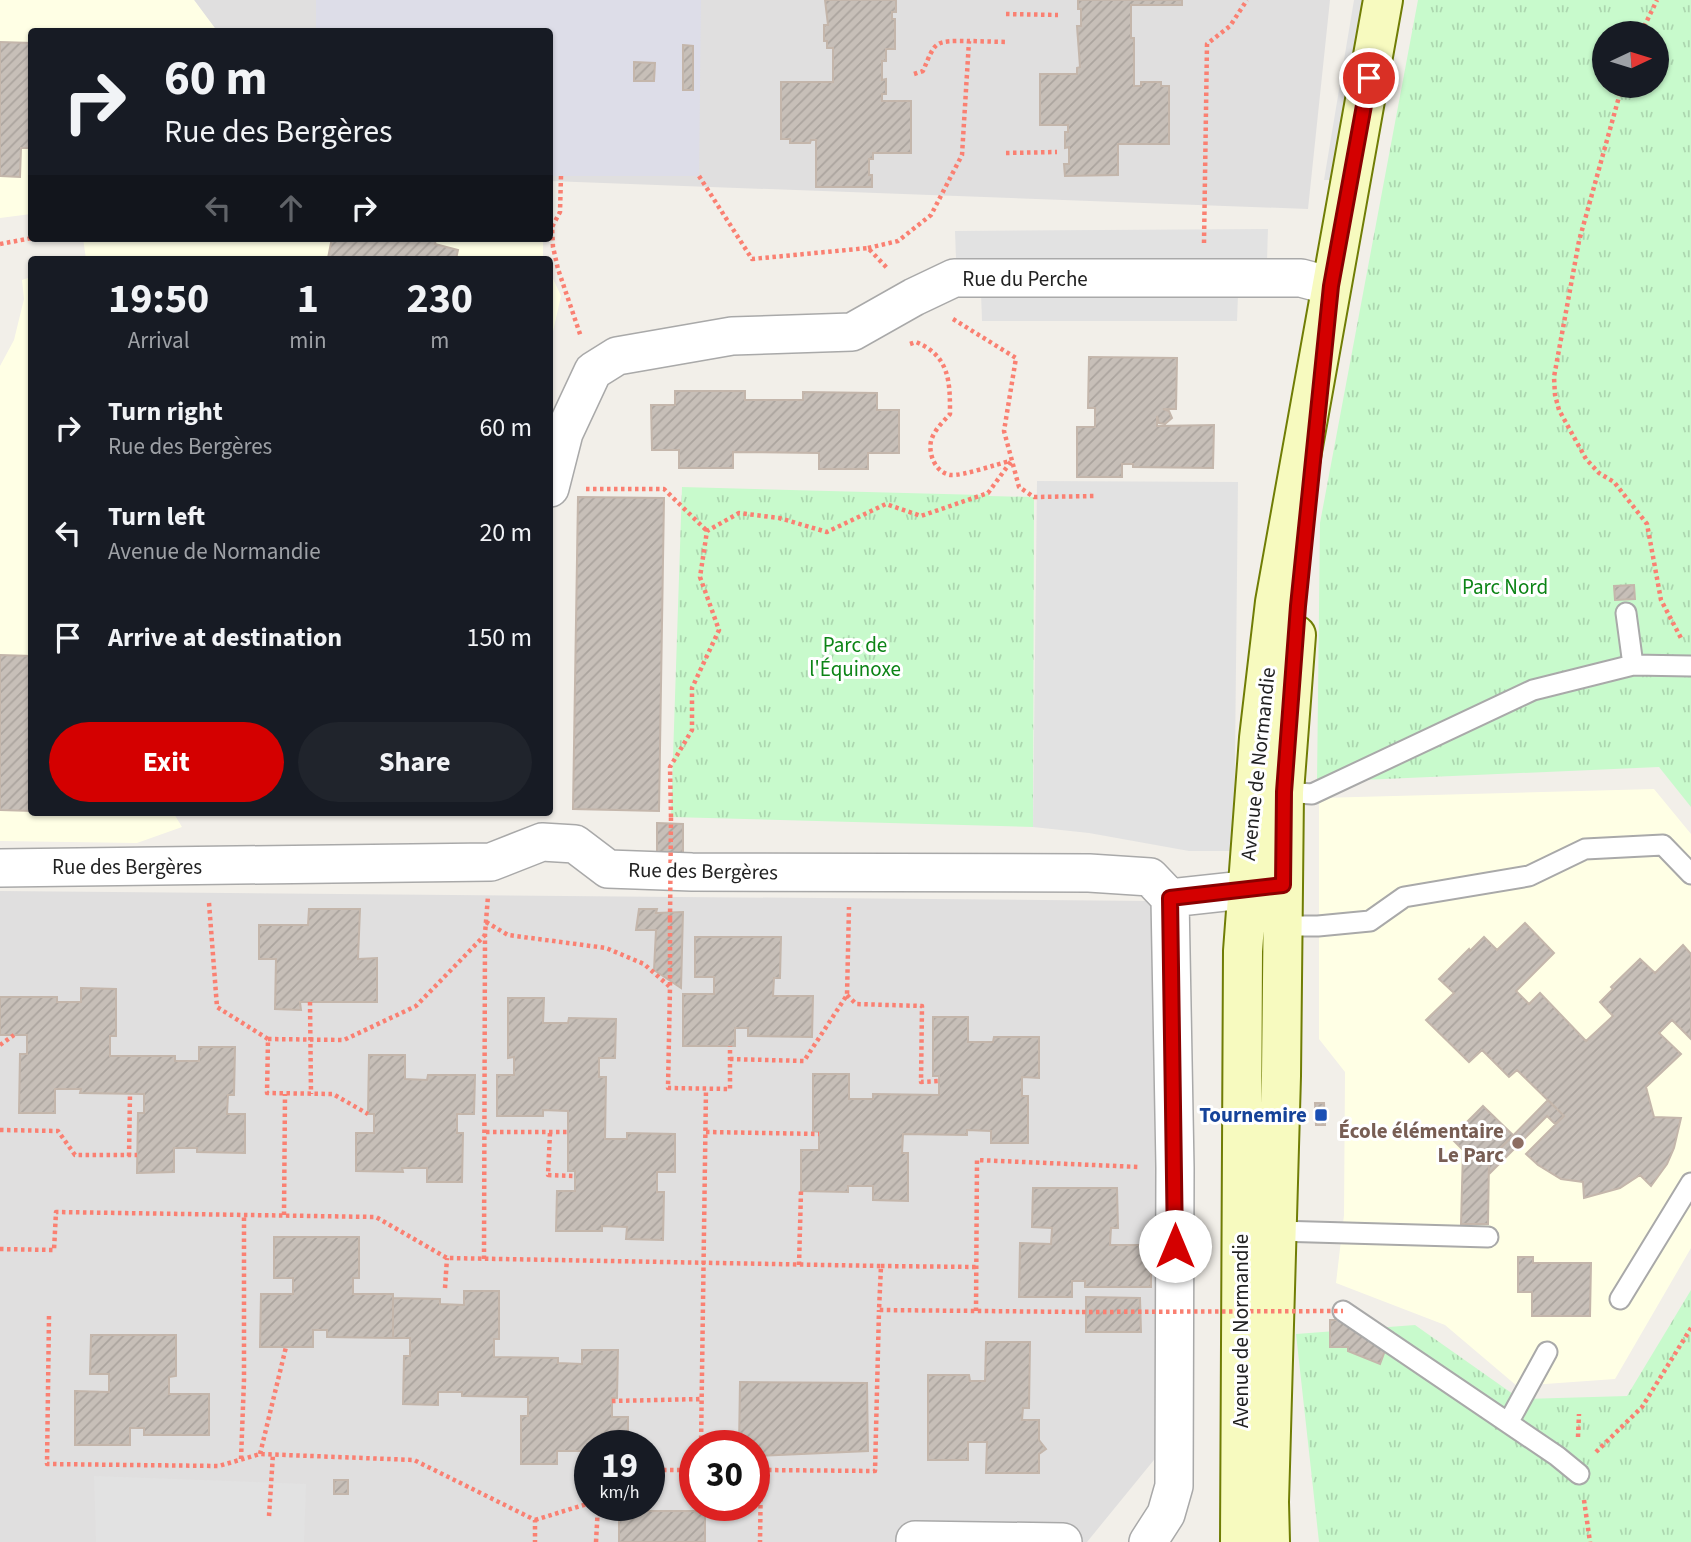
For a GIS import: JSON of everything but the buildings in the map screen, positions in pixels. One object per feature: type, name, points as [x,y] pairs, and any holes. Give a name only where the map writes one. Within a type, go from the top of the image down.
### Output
[{"type":"street","name":"Avenue de Normandie","points":[[1240,1542],[1242,965],[1259,738],[1275,602],[1383,0]]},
{"type":"street","name":"Rue du Perche","points":[[593,371],[617,356],[732,336],[852,332],[954,278],[1301,278],[1331,286]]},
{"type":"street","name":"Avenue de Normandie","points":[[1270,1542],[1284,792],[1298,606],[1331,286]]},
{"type":"street","points":[[562,489],[564,433],[593,371]]},
{"type":"street","name":"Rue des Bergères","points":[[0,868],[491,862],[543,827],[575,844],[608,869],[1089,873],[1150,877],[1170,898]]},
{"type":"street","points":[[1148,1542],[1166,1514],[1174,1486],[1175,1168],[1170,898],[1283,885]]},
{"type":"street","points":[[915,1540],[1063,1542]]},
{"type":"lane","points":[[1626,613],[1633,665]]},
{"type":"lane","points":[[1284,792],[1312,794],[1533,690],[1633,665],[1691,666]]},
{"type":"lane","points":[[1283,926],[1370,921],[1404,897],[1529,876],[1585,849],[1663,845],[1691,874]]},
{"type":"lane","points":[[1620,1299],[1691,1183]]},
{"type":"lane","points":[[1277,1231],[1488,1237]]},
{"type":"lane","points":[[1343,1311],[1579,1474]]},
{"type":"lane","points":[[1508,1423],[1547,1352]]},
{"type":"path","points":[[1203,278],[1207,44],[1230,26],[1247,0]]},
{"type":"path","points":[[1647,21],[1657,0]]},
{"type":"path","points":[[1006,14],[1058,15]]},
{"type":"path","points":[[914,74],[923,71],[933,47],[941,41],[1007,42]]},
{"type":"path","points":[[699,176],[752,260],[868,248],[898,241],[931,215],[962,155],[969,41]]},
{"type":"path","points":[[1619,98],[1579,242],[1554,377],[1555,395],[1569,431],[1586,460],[1599,473],[1614,482],[1647,524],[1661,600],[1685,647]]},
{"type":"path","points":[[1006,153],[1057,152]]},
{"type":"path","points":[[553,224],[560,212],[561,176]]},
{"type":"path","points":[[0,244],[28,239]]},
{"type":"path","points":[[553,242],[558,270],[593,371]]},
{"type":"path","points":[[868,248],[882,263]]},
{"type":"path","points":[[963,325],[1016,358],[1004,431],[1019,487],[1034,497],[1096,496]]},
{"type":"path","points":[[905,346],[916,342],[931,348],[947,370],[950,414],[937,428],[931,443],[934,463],[941,471],[953,475],[1012,460]]},
{"type":"path","points":[[707,531],[739,513],[779,518],[827,532],[886,504],[921,516],[988,493],[1012,460]]},
{"type":"path","points":[[562,489],[664,488],[707,531]]},
{"type":"path","points":[[707,531],[700,577],[719,630],[692,688],[692,730],[670,767],[668,1088],[730,1089],[730,1046]]},
{"type":"path","points":[[484,1259],[485,934],[491,862]]},
{"type":"path","points":[[206,867],[217,1007],[268,1039],[344,1040],[416,1006],[485,934]]},
{"type":"path","points":[[730,1059],[804,1061],[846,995],[849,872]]},
{"type":"path","points":[[486,922],[508,935],[606,948],[644,964],[670,987]]},
{"type":"path","points":[[846,995],[856,1004],[922,1006],[921,1082],[939,1081]]},
{"type":"path","points":[[310,1002],[311,1094]]},
{"type":"path","points":[[0,1045],[14,1035]]},
{"type":"path","points":[[268,1039],[267,1093],[333,1094],[368,1114]]},
{"type":"path","points":[[701,1430],[706,1089]]},
{"type":"path","points":[[284,1215],[285,1093]]},
{"type":"path","points":[[129,1156],[130,1094]]},
{"type":"path","points":[[0,1130],[58,1131],[75,1155],[137,1156]]},
{"type":"path","points":[[486,1132],[568,1132]]},
{"type":"path","points":[[706,1132],[819,1134]]},
{"type":"path","points":[[550,1133],[548,1175],[575,1176]]},
{"type":"path","points":[[976,1311],[977,1160],[1175,1168]]},
{"type":"path","points":[[799,1265],[801,1191]]},
{"type":"path","points":[[0,1249],[54,1250],[56,1212],[244,1214],[376,1217],[447,1258],[977,1267]]},
{"type":"path","points":[[241,1459],[244,1214]]},
{"type":"path","points":[[445,1288],[447,1258]]},
{"type":"path","points":[[770,1470],[875,1471],[881,1266]]},
{"type":"path","points":[[879,1310],[1343,1311]]},
{"type":"path","points":[[49,1316],[47,1464],[219,1466],[260,1454],[414,1460],[535,1520],[574,1508]]},
{"type":"path","points":[[1590,1542],[1579,1474],[1601,1446],[1642,1407],[1691,1328]]},
{"type":"path","points":[[260,1454],[286,1347]]},
{"type":"path","points":[[612,1401],[702,1399]]},
{"type":"path","points":[[269,1516],[273,1454]]},
{"type":"path","points":[[535,1520],[535,1542]]},
{"type":"path","points":[[596,1542],[597,1521]]},
{"type":"path","points":[[759,1521],[760,1542]]},
{"type":"shaded area","points":[[0,0],[194,0],[215,28],[28,28],[28,214],[0,218]]},
{"type":"shaded area","points":[[194,0],[1330,0],[1308,209],[553,181],[553,28],[215,28]]},
{"type":"shaded area","points":[[316,0],[701,0],[699,176],[553,176],[553,28],[316,28]]},
{"type":"shaded area","points":[[1354,0],[1367,0],[1336,180],[1324,180]]},
{"type":"shaded area","points":[[1268,229],[1267,260],[1238,295],[1237,321],[982,321],[981,292],[956,259],[955,231]]},
{"type":"shaded area","points":[[84,242],[543,242],[543,256],[86,256]]},
{"type":"shaded area","points":[[28,278],[28,816],[175,816],[182,827],[137,843],[0,841],[0,366],[14,340],[24,299],[22,280]]},
{"type":"shaded area","points":[[553,279],[561,296],[553,332]]},
{"type":"shaded area","points":[[1037,481],[1238,482],[1234,851],[1189,851],[1089,833],[1033,827]]},
{"type":"shaded area","name":"École élémentaire Le Parc","points":[[1654,789],[1691,834],[1691,1248],[1615,1379],[1517,1386],[1445,1325],[1336,1283],[1344,1215],[1345,1072],[1319,1039],[1319,798]]},
{"type":"shaded area","points":[[0,891],[1152,901],[1158,1455],[1087,1542],[0,1542]]},
{"type":"shaded area","points":[[94,1476],[306,1484],[304,1542],[96,1542]]},
{"type":"green space","name":"Parc Nord","points":[[1418,0],[1691,0],[1691,807],[1659,767],[1317,782],[1320,523]]},
{"type":"green space","name":"Parc de l'Équinoxe","points":[[682,487],[982,495],[988,493],[989,496],[1034,497],[1033,827],[671,817]]},
{"type":"green space","points":[[1691,1290],[1691,1542],[1319,1542],[1296,1334],[1415,1325],[1520,1399],[1627,1396]]},
{"type":"place","name":"Tournemire","points":[[1321,1115]]},
{"type":"place","name":"École élémentaire Le Parc","points":[[1518,1143]]},
{"type":"route","points":[[1175,1246],[1170,898],[1283,885],[1284,792],[1298,606],[1331,286],[1369,78]]}]
